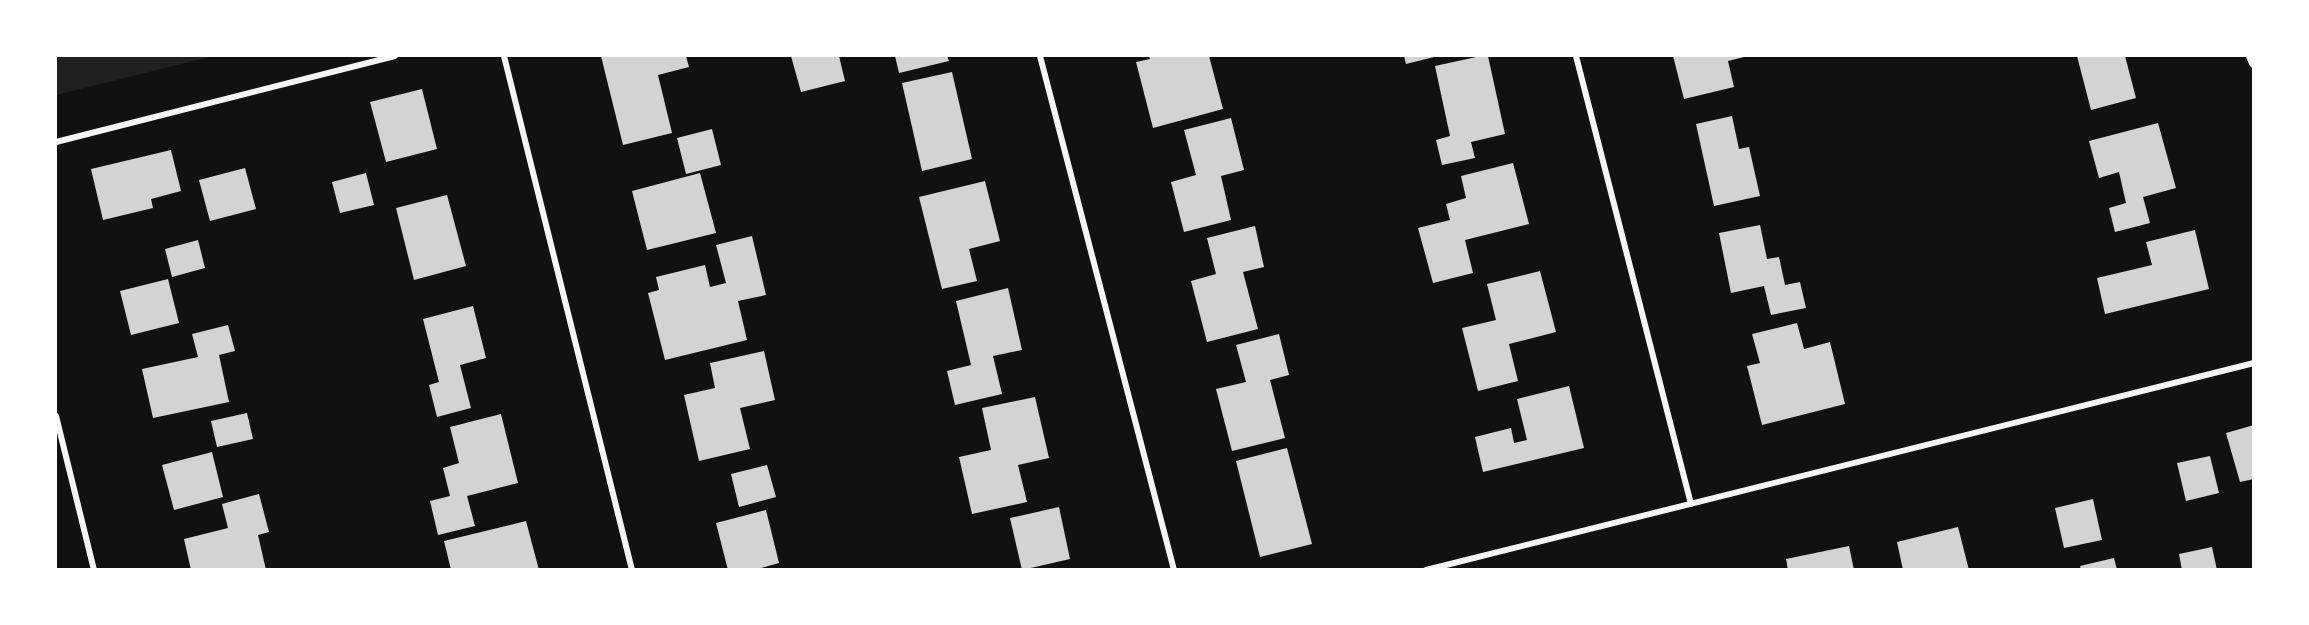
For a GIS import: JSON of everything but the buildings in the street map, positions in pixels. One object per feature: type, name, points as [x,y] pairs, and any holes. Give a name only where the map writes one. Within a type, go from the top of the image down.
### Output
[{"type":"street","points":[[56,142],[395,56]]},
{"type":"street","points":[[504,56],[632,570]]},
{"type":"street","points":[[1040,56],[1173,570]]},
{"type":"street","points":[[1576,56],[1691,504]]},
{"type":"street","points":[[2251,56],[2253,63]]},
{"type":"street","points":[[1426,570],[2253,363]]},
{"type":"street","points":[[56,416],[94,570]]},
{"type":"shaded area","points":[[56,56],[214,56],[56,95]]}]
